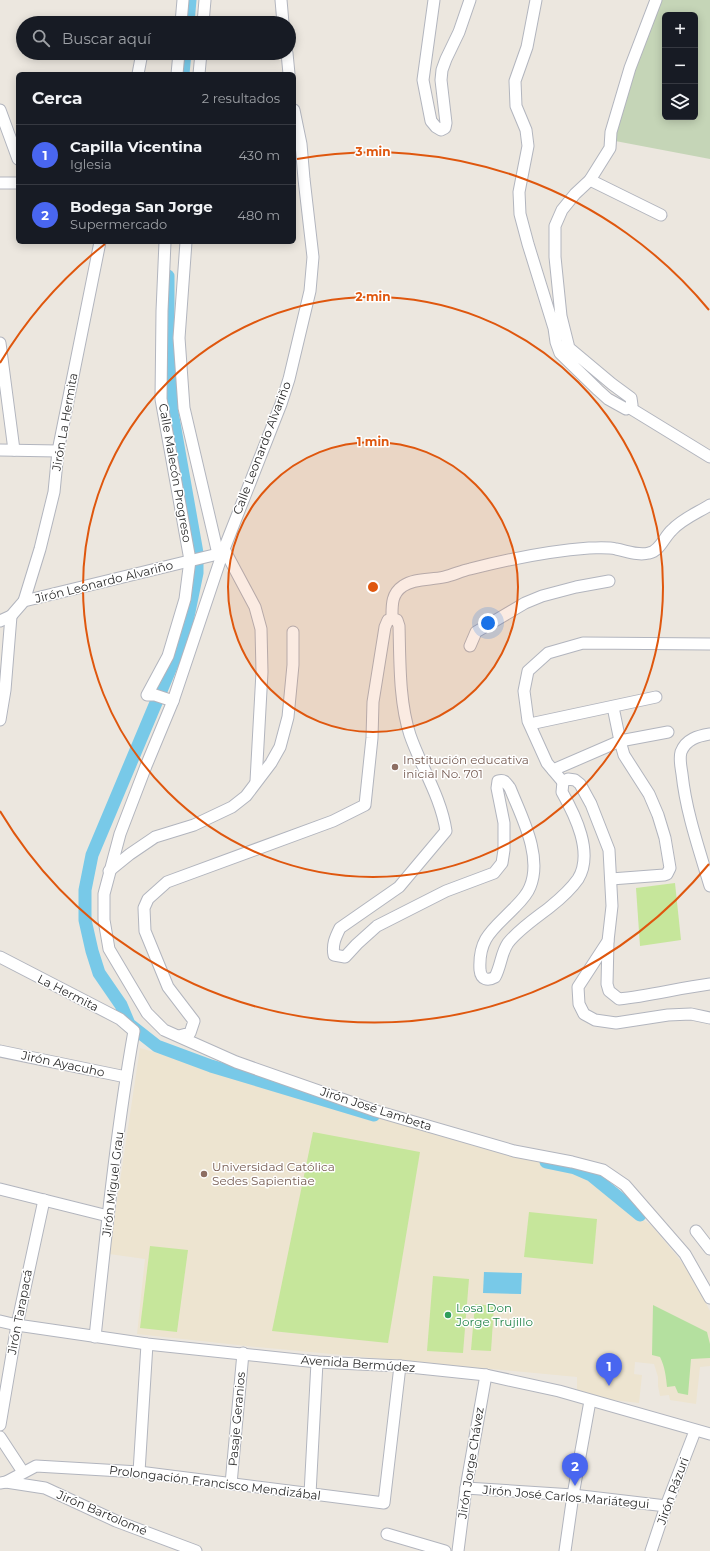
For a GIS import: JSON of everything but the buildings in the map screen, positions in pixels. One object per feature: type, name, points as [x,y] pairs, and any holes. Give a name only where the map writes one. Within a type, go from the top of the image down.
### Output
[{"type":"street","points":[[182,16],[183,0]]},
{"type":"street","points":[[204,16],[205,0]]},
{"type":"street","points":[[280,0],[282,16]]},
{"type":"street","points":[[434,0],[424,80],[431,121],[436,127],[442,130],[445,128],[446,123],[441,80],[442,70],[460,32],[470,0]]},
{"type":"street","points":[[536,0],[527,47],[515,81],[516,106],[526,130],[528,146],[519,192],[520,214],[560,353],[608,399],[624,409],[630,408],[710,457]]},
{"type":"street","points":[[630,408],[633,402],[631,398],[569,348],[561,316],[555,257],[555,226],[562,210],[575,194],[590,180],[610,148],[611,132],[630,68],[656,0]]},
{"type":"street","points":[[138,72],[141,60]]},
{"type":"street","points":[[177,72],[178,60]]},
{"type":"street","points":[[199,72],[200,60]]},
{"type":"street","points":[[288,60],[289,72]]},
{"type":"street","points":[[0,110],[16,154]]},
{"type":"street","name":"Calle Leonardo Alvariño","points":[[171,700],[221,551],[281,404],[289,379],[310,291],[313,258],[301,144],[296,120]]},
{"type":"street","points":[[590,180],[662,215]]},
{"type":"street","points":[[0,183],[16,183]]},
{"type":"street","name":"Jirón La Hermita","points":[[24,601],[40,549],[54,492],[58,451],[100,244]]},
{"type":"street","name":"Calle Malecón Progreso","points":[[165,244],[162,311],[161,399],[192,560],[185,599],[168,656],[151,695],[171,700]]},
{"type":"street","name":"Calle Malecón Progreso","points":[[186,244],[179,338],[184,408],[221,551],[254,607],[261,629],[262,672],[256,781]]},
{"type":"street","points":[[0,343],[14,450]]},
{"type":"street","points":[[0,450],[58,451]]},
{"type":"street","points":[[392,619],[392,601],[395,594],[408,582],[446,576],[484,565],[560,551],[589,548],[615,548],[635,554],[651,553],[656,550],[670,531],[677,525],[710,506]]},
{"type":"street","name":"Jirón Leonardo Alvariño","points":[[0,621],[11,616],[24,601],[206,557],[221,551]]},
{"type":"street","points":[[470,646],[476,632],[525,603],[555,593],[609,581]]},
{"type":"street","points":[[0,720],[11,616]]},
{"type":"street","points":[[179,1036],[190,1033],[194,1021],[168,986],[145,931],[144,908],[148,898],[167,882],[333,821],[365,805],[372,738],[373,702],[385,627],[388,620],[397,620],[399,626],[401,691],[410,734],[444,814],[446,831],[399,887],[340,928],[333,947],[334,955],[345,958],[357,944],[377,926],[446,892],[494,873],[502,863],[504,850],[504,823],[497,788],[498,781],[502,780],[505,781],[510,788],[531,838],[533,864],[530,888],[522,900],[486,936],[481,949],[480,971],[482,977],[486,980],[490,980],[495,977],[503,953],[509,943],[534,919],[566,892],[579,878],[583,861],[583,844],[578,823],[562,792],[563,782],[547,763],[530,724],[525,701],[526,676],[528,671],[548,653],[582,643],[710,644]]},
{"type":"street","points":[[109,871],[155,837],[194,825],[232,808],[246,796],[271,763],[280,747],[288,717],[293,664],[293,632]]},
{"type":"street","points":[[530,724],[656,697]]},
{"type":"street","name":"Jirón José Lambeta","points":[[171,700],[120,834],[104,894],[104,920],[109,949],[147,1013],[164,1030],[236,1062],[376,1111],[514,1151],[572,1162],[603,1170],[625,1185],[685,1254],[710,1298]]},
{"type":"street","points":[[611,879],[664,875],[667,874],[670,868],[665,838],[658,815],[649,794],[624,755],[613,707]]},
{"type":"street","points":[[553,770],[620,741],[668,732]]},
{"type":"street","points":[[710,734],[698,736],[690,740],[683,748],[680,759],[685,798],[710,886]]},
{"type":"street","points":[[563,782],[568,779],[575,780],[580,784],[591,804],[609,850],[612,906],[608,941],[607,984],[609,991],[618,999],[640,997],[687,987],[710,984]]},
{"type":"street","points":[[608,941],[578,987],[579,1004],[584,1014],[595,1020],[616,1023],[668,1015],[691,1014],[710,1018]]},
{"type":"street","name":"La Hermita","points":[[0,957],[120,1019],[134,1031]]},
{"type":"street","name":"Jirón Miguel Grau","points":[[95,1337],[108,1216],[126,1077],[134,1031]]},
{"type":"street","name":"Jirón Ayacuho","points":[[0,1051],[126,1077]]},
{"type":"street","points":[[0,1189],[108,1216]]},
{"type":"street","name":"Jirón Tarapacá","points":[[0,1425],[17,1325],[44,1200]]},
{"type":"street","points":[[696,1231],[710,1249]]},
{"type":"street","name":"Avenida Bermúdez","points":[[0,1320],[17,1325],[146,1344],[243,1353],[317,1362],[400,1366],[486,1375],[533,1384],[710,1434]]},
{"type":"street","points":[[139,1472],[146,1344]]},
{"type":"street","name":"Pasaje Geranios","points":[[231,1484],[243,1353]]},
{"type":"street","points":[[310,1494],[317,1362]]},
{"type":"street","name":"Prolongación Francisco Mendizábal","points":[[24,1472],[36,1466],[139,1472],[384,1503],[400,1366]]},
{"type":"street","name":"Jirón Jorge Chávez","points":[[458,1551],[466,1488],[486,1375]]},
{"type":"street","points":[[565,1551],[573,1495],[590,1401]]},
{"type":"street","name":"Jirón Rázuri","points":[[651,1551],[666,1506],[696,1431]]},
{"type":"street","points":[[0,1437],[24,1472]]},
{"type":"street","name":"Jirón Bartolomé","points":[[3,1483],[24,1472]]},
{"type":"street","name":"Jirón Bartolomé","points":[[3,1483],[45,1488],[116,1521],[196,1551]]},
{"type":"street","name":"Jirón José Carlos Mariátegui","points":[[466,1488],[573,1495],[666,1506]]},
{"type":"street","points":[[387,1534],[445,1551]]},
{"type":"shaded area","points":[[140,1048],[436,1134],[579,1173],[652,1226],[690,1272],[710,1311],[710,1366],[700,1367],[696,1404],[670,1400],[669,1395],[660,1396],[658,1377],[654,1364],[635,1362],[634,1374],[642,1375],[639,1403],[577,1396],[577,1377],[257,1347],[137,1334],[145,1259],[109,1254]]},
{"type":"green space","points":[[656,0],[710,0],[710,159],[610,140]]},
{"type":"green space","points":[[675,883],[681,940],[640,946],[636,888]]},
{"type":"green space","points":[[313,1132],[420,1152],[388,1343],[272,1331]]},
{"type":"green space","points":[[529,1212],[597,1219],[593,1264],[524,1257]]},
{"type":"green space","points":[[150,1246],[188,1250],[177,1332],[140,1328]]},
{"type":"green space","name":"Losa Don Jorge Trujillo","points":[[433,1276],[469,1279],[463,1353],[427,1351]]},
{"type":"green space","points":[[475,1304],[494,1306],[491,1351],[471,1350]]},
{"type":"green space","points":[[653,1305],[707,1332],[710,1344],[710,1358],[691,1359],[688,1395],[678,1393],[675,1386],[667,1387],[666,1376],[660,1357],[652,1355]]},
{"type":"water","points":[[484,1272],[522,1273],[521,1294],[483,1293]]},
{"type":"waterway","points":[[189,16],[190,0]]},
{"type":"waterway","points":[[183,72],[184,60]]},
{"type":"waterway","points":[[168,276],[168,336],[172,412],[197,553],[197,573],[184,636],[92,855],[85,890],[85,920],[92,951],[99,973],[121,1005],[129,1024],[157,1046],[211,1066],[374,1115]]},
{"type":"waterway","points":[[546,1162],[575,1168],[591,1175],[640,1215]]},
{"type":"place","name":"Institución educativa inicial No. 701","points":[[395,767]]},
{"type":"place","name":"Universidad Católica Sedes Sapientiae","points":[[204,1174]]},
{"type":"place","name":"Losa Don Jorge Trujillo","points":[[448,1315]]},
{"type":"place","name":"Capilla Vicentina","points":[[609,1386]]},
{"type":"place","name":"Bodega San Jorge","points":[[575,1486]]}]
